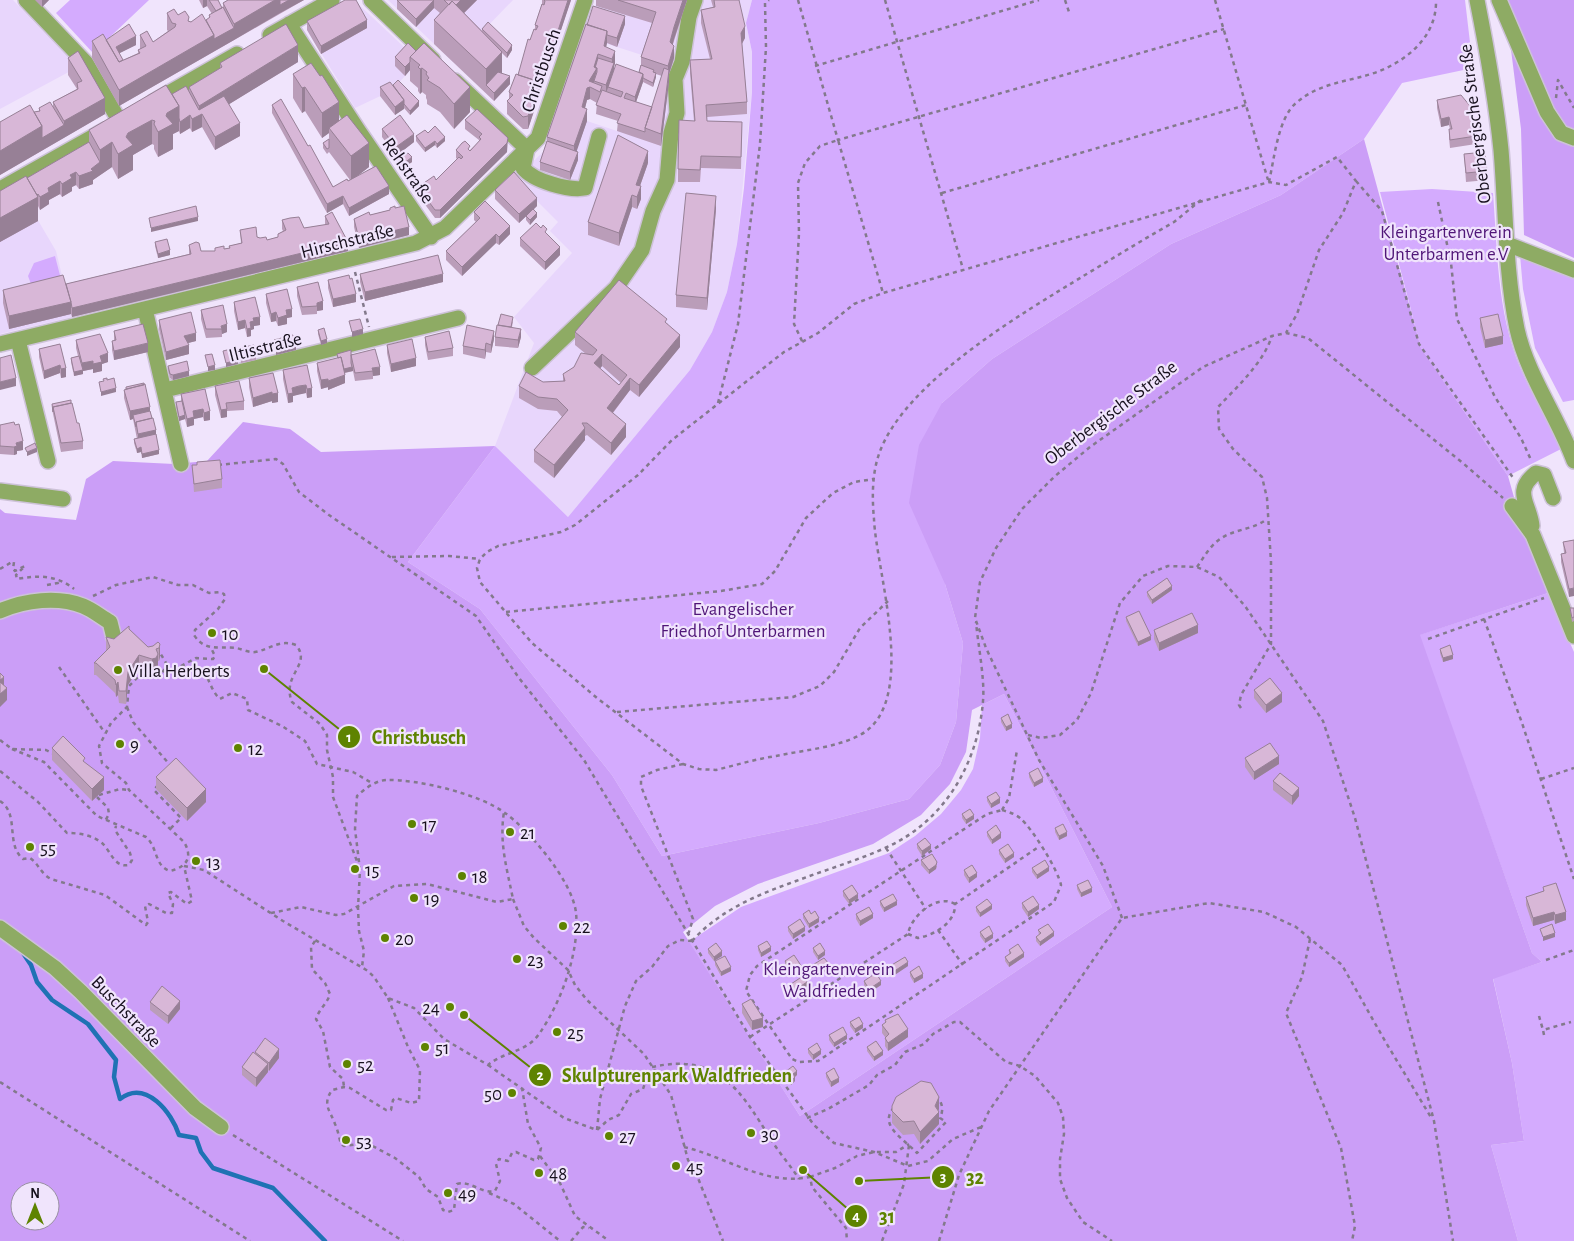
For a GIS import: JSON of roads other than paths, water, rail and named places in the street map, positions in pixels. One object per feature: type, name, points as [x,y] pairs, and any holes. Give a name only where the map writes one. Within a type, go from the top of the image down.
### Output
[{"type":"street","points":[[26,0],[86,63],[120,122]]},
{"type":"street","points":[[0,189],[332,0]]},
{"type":"street","points":[[371,0],[527,149],[523,168],[528,175],[573,190],[585,188],[599,136]]},
{"type":"street","name":"Christbusch","points":[[527,149],[538,138],[585,0]]},
{"type":"street","points":[[532,368],[616,288],[642,250],[653,211],[667,180],[671,133],[677,113],[675,79],[682,62],[695,0]]},
{"type":"street","name":"Oberbergische Straße","points":[[1478,0],[1489,58],[1501,149],[1507,244],[1520,338],[1525,356],[1574,461]]},
{"type":"street","points":[[1499,0],[1514,39],[1554,124],[1561,133],[1574,138]]},
{"type":"street","name":"Rehstraße","points":[[289,24],[431,237]]},
{"type":"street","name":"Hirschstraße","points":[[0,344],[416,244],[445,228],[527,149]]},
{"type":"street","points":[[1507,244],[1574,270]]},
{"type":"street","points":[[145,310],[182,464]]},
{"type":"street","name":"Iltisstraße","points":[[165,390],[368,342],[373,338],[458,318]]},
{"type":"street","points":[[18,340],[48,462]]},
{"type":"street","points":[[1533,534],[1532,522],[1524,500],[1524,488],[1528,480],[1536,473],[1544,475],[1553,498]]},
{"type":"street","points":[[0,492],[63,498]]},
{"type":"street","points":[[1512,506],[1533,534],[1574,636]]},
{"type":"street","points":[[0,611],[28,602],[67,602],[84,606],[110,622],[114,638]]},
{"type":"street","name":"Buschstraße","points":[[0,928],[55,968],[195,1108],[221,1127]]},
{"type":"waterway","points":[[21,950],[31,965],[37,982],[52,1000],[88,1024],[116,1060],[114,1077],[120,1099],[130,1094],[139,1093],[157,1101],[176,1126],[179,1135],[196,1138],[201,1152],[213,1168],[273,1188],[325,1241]]},
{"type":"place","name":"10","points":[[212,633]]},
{"type":"place","name":"Christbusch","points":[[264,669]]},
{"type":"place","name":"Villa Herberts","points":[[118,670]]},
{"type":"place","name":"9","points":[[120,744]]},
{"type":"place","name":"12","points":[[238,748]]},
{"type":"place","name":"17","points":[[412,824]]},
{"type":"place","name":"21","points":[[510,832]]},
{"type":"place","name":"55","points":[[30,847]]},
{"type":"place","name":"13","points":[[196,861]]},
{"type":"place","name":"15","points":[[355,869]]},
{"type":"place","name":"18","points":[[462,876]]},
{"type":"place","name":"19","points":[[414,898]]},
{"type":"place","name":"22","points":[[563,926]]},
{"type":"place","name":"20","points":[[385,938]]},
{"type":"place","name":"23","points":[[517,959]]},
{"type":"place","name":"24","points":[[450,1007]]},
{"type":"place","name":"Skulpturenpark Waldfrieden","points":[[464,1015]]},
{"type":"place","name":"25","points":[[557,1032]]},
{"type":"place","name":"51","points":[[425,1047]]},
{"type":"place","name":"52","points":[[347,1064]]},
{"type":"place","name":"50","points":[[512,1093]]},
{"type":"place","name":"30","points":[[751,1133]]},
{"type":"place","name":"27","points":[[609,1136]]},
{"type":"place","name":"53","points":[[346,1140]]},
{"type":"place","name":"45","points":[[676,1166]]},
{"type":"place","name":"31","points":[[803,1170]]},
{"type":"place","name":"48","points":[[539,1173]]},
{"type":"place","name":"32","points":[[859,1181]]},
{"type":"place","name":"49","points":[[448,1193]]},
{"type":"park label","name":"Kleingartenverein Unterbarmen e.V","points":[[1446,242]]},
{"type":"park label","name":"Evangelischer Friedhof Unterbarmen","points":[[743,619]]},
{"type":"park label","name":"Kleingartenverein Waldfrieden","points":[[829,979]]}]
